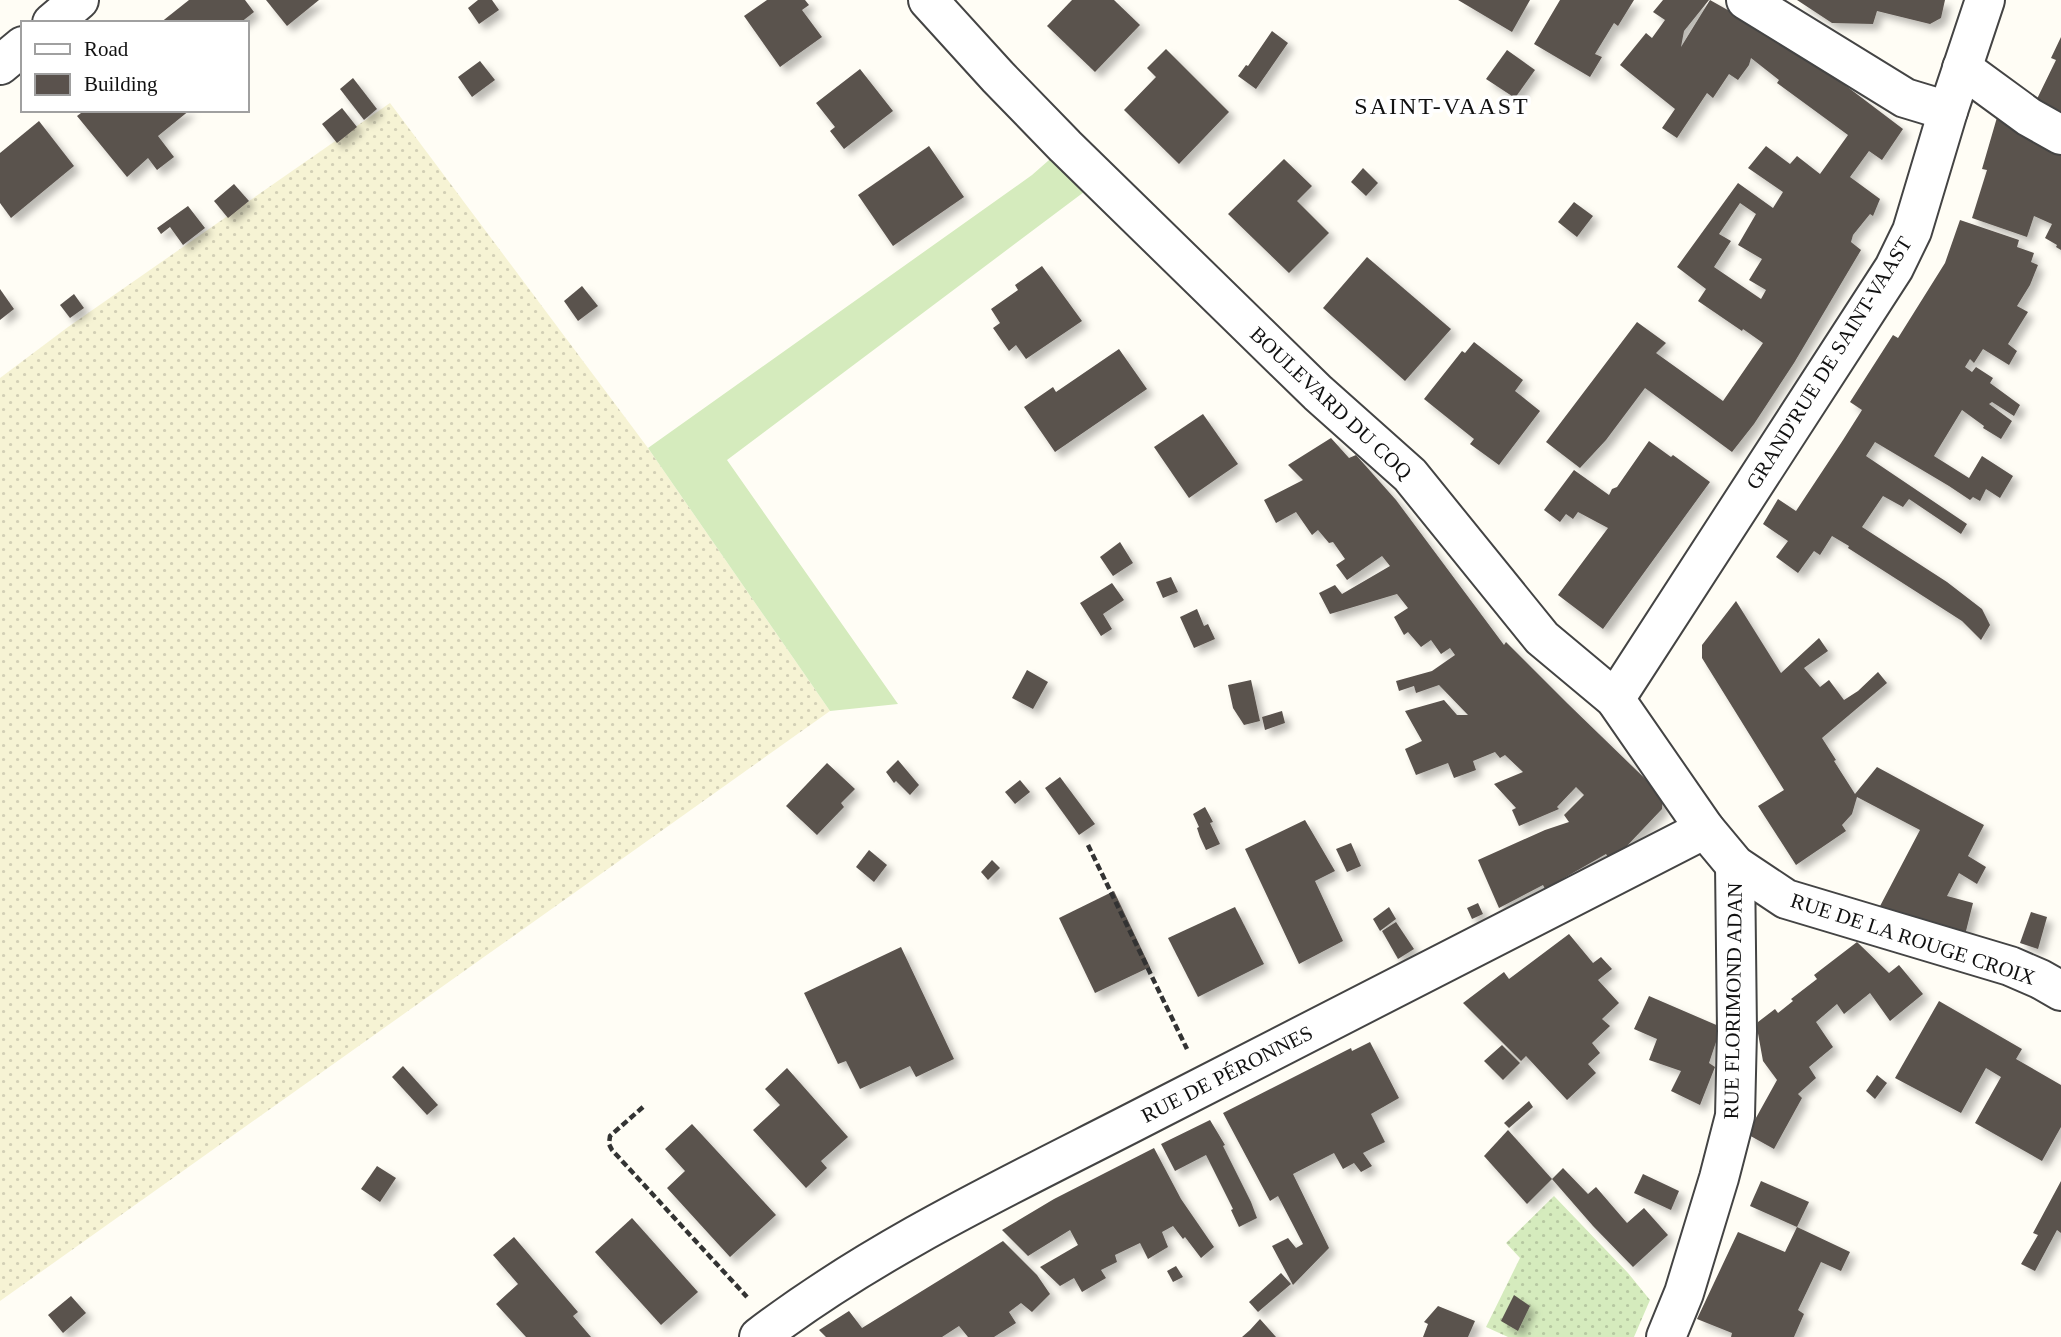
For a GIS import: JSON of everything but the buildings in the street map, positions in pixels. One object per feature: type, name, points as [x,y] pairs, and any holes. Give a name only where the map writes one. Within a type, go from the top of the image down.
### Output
[{"type":"street","points":[[54,21],[79,0]]},
{"type":"street","name":"BOULEVARD DU COQ","points":[[928,0],[1065,146],[1318,393],[1410,475],[1542,638],[1615,699],[1705,829]]},
{"type":"street","points":[[1746,0],[1905,98],[1948,111]]},
{"type":"street","name":"GRAND'RUE DE SAINT-VAAST","points":[[1615,699],[1894,268],[1912,231],[1985,0]]},
{"type":"street","points":[[0,65],[21,48]]},
{"type":"street","points":[[1962,68],[2029,117],[2061,135]]},
{"type":"street","name":"RUE DE LA ROUGE CROIX","points":[[1705,829],[1735,865],[1786,899],[2010,966],[2061,991]]},
{"type":"street","name":"RUE DE PÉRONNES","points":[[767,1331],[905,1240],[1552,905],[1705,829]]},
{"type":"street","name":"RUE FLORIMOND ADAN","points":[[1666,1337],[1684,1293],[1735,1116],[1735,865]]},
{"type":"path","points":[[1088,845],[1205,1086]]},
{"type":"path","points":[[643,1107],[610,1136],[609,1144],[612,1150],[767,1331]]},
{"type":"shaded area","points":[[390,103],[648,448],[830,711],[0,1301],[0,378],[68,327]]},
{"type":"green space","points":[[1065,146],[1100,180],[727,460],[898,704],[830,711],[648,448],[1032,175]]},
{"type":"green space","points":[[1554,1196],[1628,1273],[1650,1300],[1634,1337],[1508,1337],[1486,1327],[1520,1258],[1506,1243]]},
{"type":"district","name":"SAINT-VAAST","points":[[1442,106]]}]
